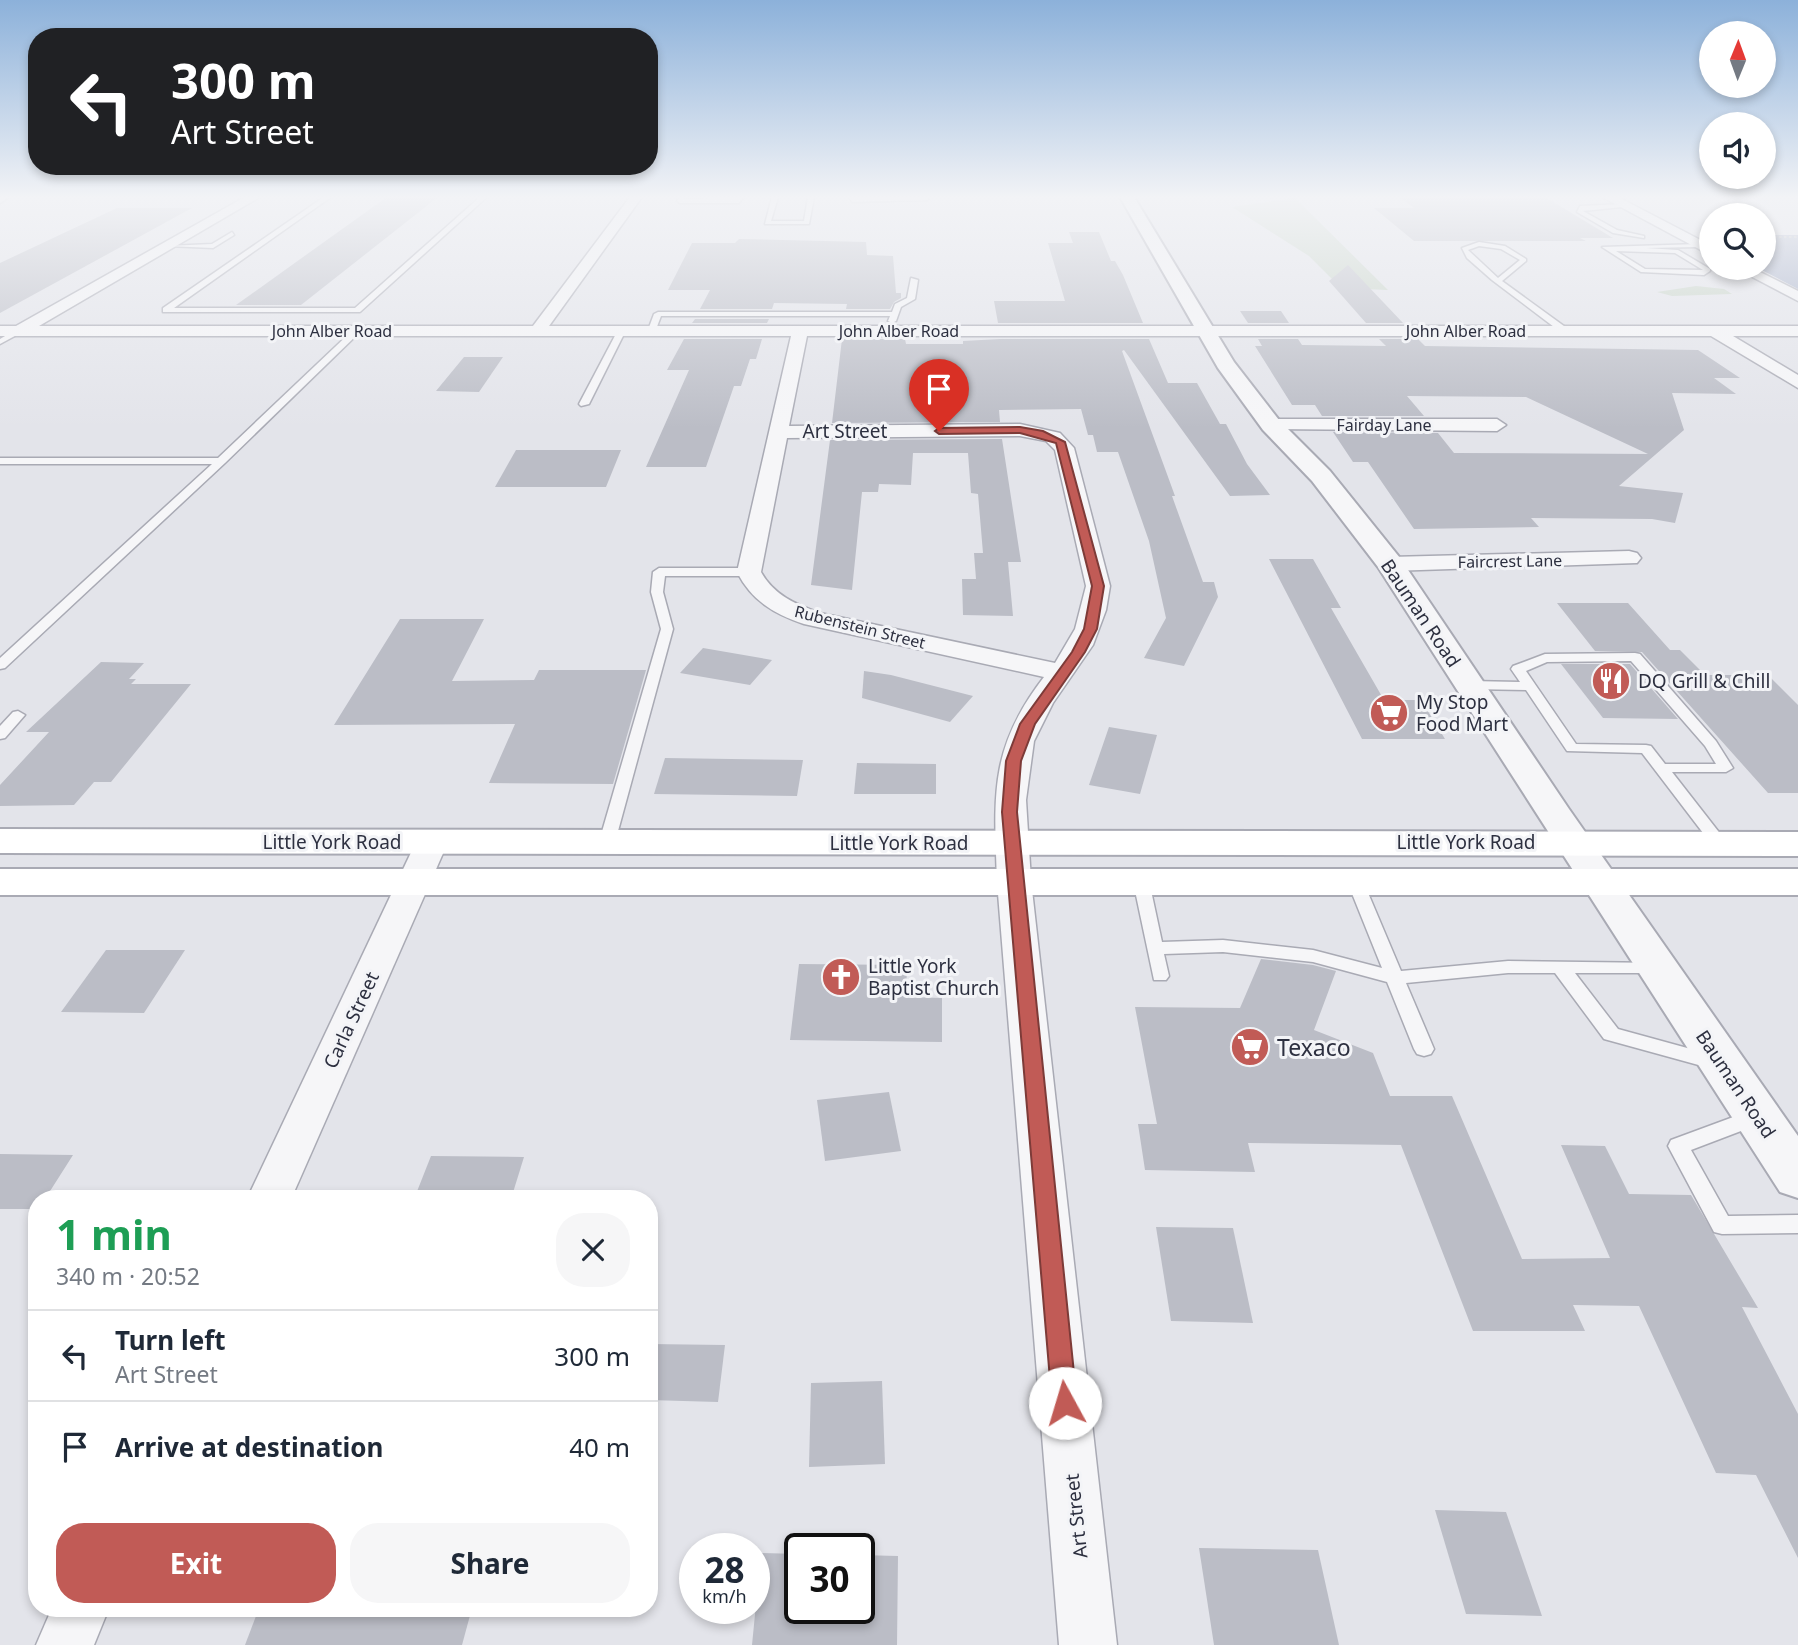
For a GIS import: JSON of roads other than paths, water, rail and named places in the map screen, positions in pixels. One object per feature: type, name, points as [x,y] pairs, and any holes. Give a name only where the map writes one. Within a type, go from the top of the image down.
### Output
[{"type":"main road","name":"Little York Road","points":[[0,841],[607,842],[1013,862],[1141,881],[1798,882]]},
{"type":"main road","name":"Little York Road","points":[[0,881],[414,882],[1573,842],[1798,844]]},
{"type":"street","points":[[20,331],[121,274]]},
{"type":"street","points":[[538,330],[579,274]]},
{"type":"street","name":"Bauman Road","points":[[1172,274],[1226,364],[1271,425],[1321,476],[1390,564],[1798,1177]]},
{"type":"street","points":[[1765,280],[1798,297]]},
{"type":"street","points":[[749,572],[800,330]]},
{"type":"street","name":"John Alber Road","points":[[0,331],[1798,331]]},
{"type":"street","points":[[1716,332],[1798,383]]},
{"type":"street","name":"Fairday Lane","points":[[1271,425],[1497,425]]},
{"type":"street","name":"Art Street","points":[[779,432],[1020,430],[1046,435],[1060,442],[1098,586],[1090,629],[1027,724],[1014,761],[1010,812],[1088,1645]]},
{"type":"street","name":"Faircrest Lane","points":[[1390,564],[1629,558]]},
{"type":"street","name":"Rubenstein Street","points":[[749,572],[765,597],[813,619],[1063,673]]},
{"type":"street","name":"Carla Street","points":[[273,1190],[432,842]]},
{"type":"street","points":[[65,1645],[77,1617]]},
{"type":"lane","points":[[216,274],[166,310],[357,310],[398,274]]},
{"type":"lane","points":[[1491,274],[1565,331]]},
{"type":"lane","points":[[1499,280],[1507,274]]},
{"type":"lane","points":[[893,331],[894,314],[898,306],[911,299],[914,280]]},
{"type":"lane","points":[[652,330],[658,314],[894,314]]},
{"type":"lane","points":[[584,404],[622,330]]},
{"type":"lane","points":[[0,342],[20,331]]},
{"type":"lane","points":[[0,665],[356,331]]},
{"type":"lane","points":[[0,461],[220,461]]},
{"type":"lane","points":[[607,842],[667,629],[657,592],[659,572],[749,572]]},
{"type":"lane","points":[[1660,768],[1726,768],[1711,744],[1635,657],[1545,658],[1518,669],[1572,748],[1646,748],[1660,768],[1719,843]]},
{"type":"lane","points":[[1469,685],[1529,686]]},
{"type":"lane","points":[[0,735],[19,715]]},
{"type":"lane","points":[[1141,881],[1160,976]]},
{"type":"lane","points":[[1355,881],[1424,1049]]},
{"type":"lane","points":[[1154,948],[1223,946],[1313,956],[1395,978],[1508,967],[1658,967]]},
{"type":"lane","points":[[1560,967],[1611,1034],[1723,1064]]},
{"type":"lane","points":[[1758,1116],[1678,1146],[1722,1225],[1798,1224]]},
{"type":"water","points":[[1776,274],[1798,274],[1798,289],[1776,277]]},
{"type":"place","name":"DQ Grill & Chill","points":[[1611,681]]},
{"type":"place","name":"My Stop Food Mart","points":[[1389,713]]},
{"type":"place","name":"Little York Baptist Church","points":[[841,977]]},
{"type":"place","name":"Texaco","points":[[1250,1047]]}]
